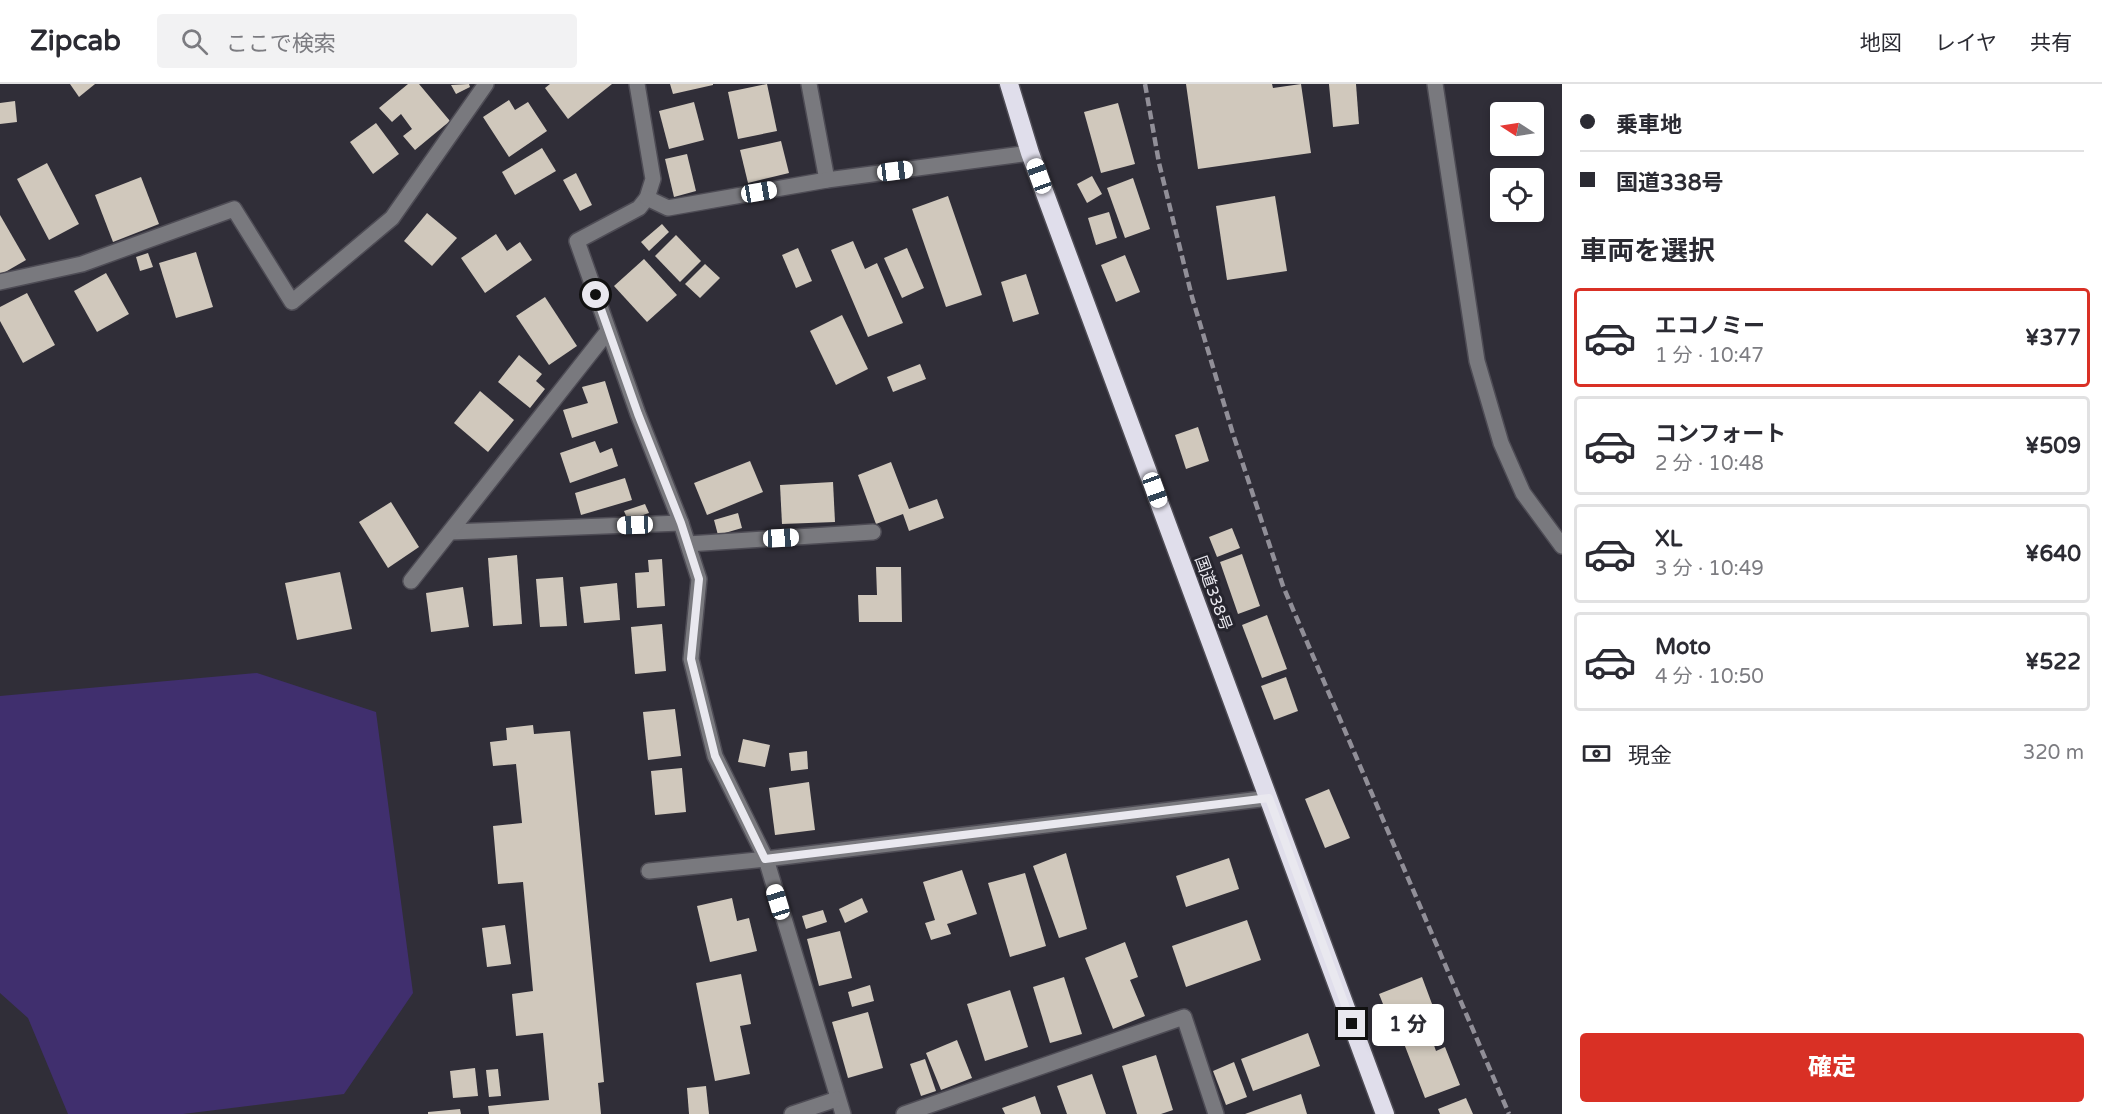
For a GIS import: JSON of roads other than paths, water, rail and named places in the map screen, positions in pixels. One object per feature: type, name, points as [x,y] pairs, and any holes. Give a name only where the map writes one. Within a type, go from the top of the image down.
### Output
[{"type":"highway","name":"国道338号","points":[[1009,84],[1030,153],[1384,1114]]},
{"type":"street","points":[[0,282],[82,264],[234,209],[292,302],[392,218],[486,84]]},
{"type":"street","points":[[637,84],[653,179],[647,198],[639,208],[577,241],[638,414],[681,523],[699,579],[691,659],[715,756],[765,859],[843,1114]]},
{"type":"street","points":[[809,84],[827,180]]},
{"type":"street","points":[[1435,84],[1477,361],[1501,443],[1523,494],[1562,546]]},
{"type":"street","points":[[647,198],[668,208],[827,180],[1030,153]]},
{"type":"street","points":[[411,581],[608,331]]},
{"type":"street","points":[[450,532],[681,523]]},
{"type":"street","points":[[688,544],[873,532]]},
{"type":"street","points":[[649,871],[1269,798]]},
{"type":"street","points":[[904,1114],[1184,1017],[1215,1114]]},
{"type":"street","points":[[792,1114],[837,1099]]},
{"type":"railway","points":[[1145,84],[1159,163],[1192,297],[1233,434],[1283,586],[1509,1114]]}]
